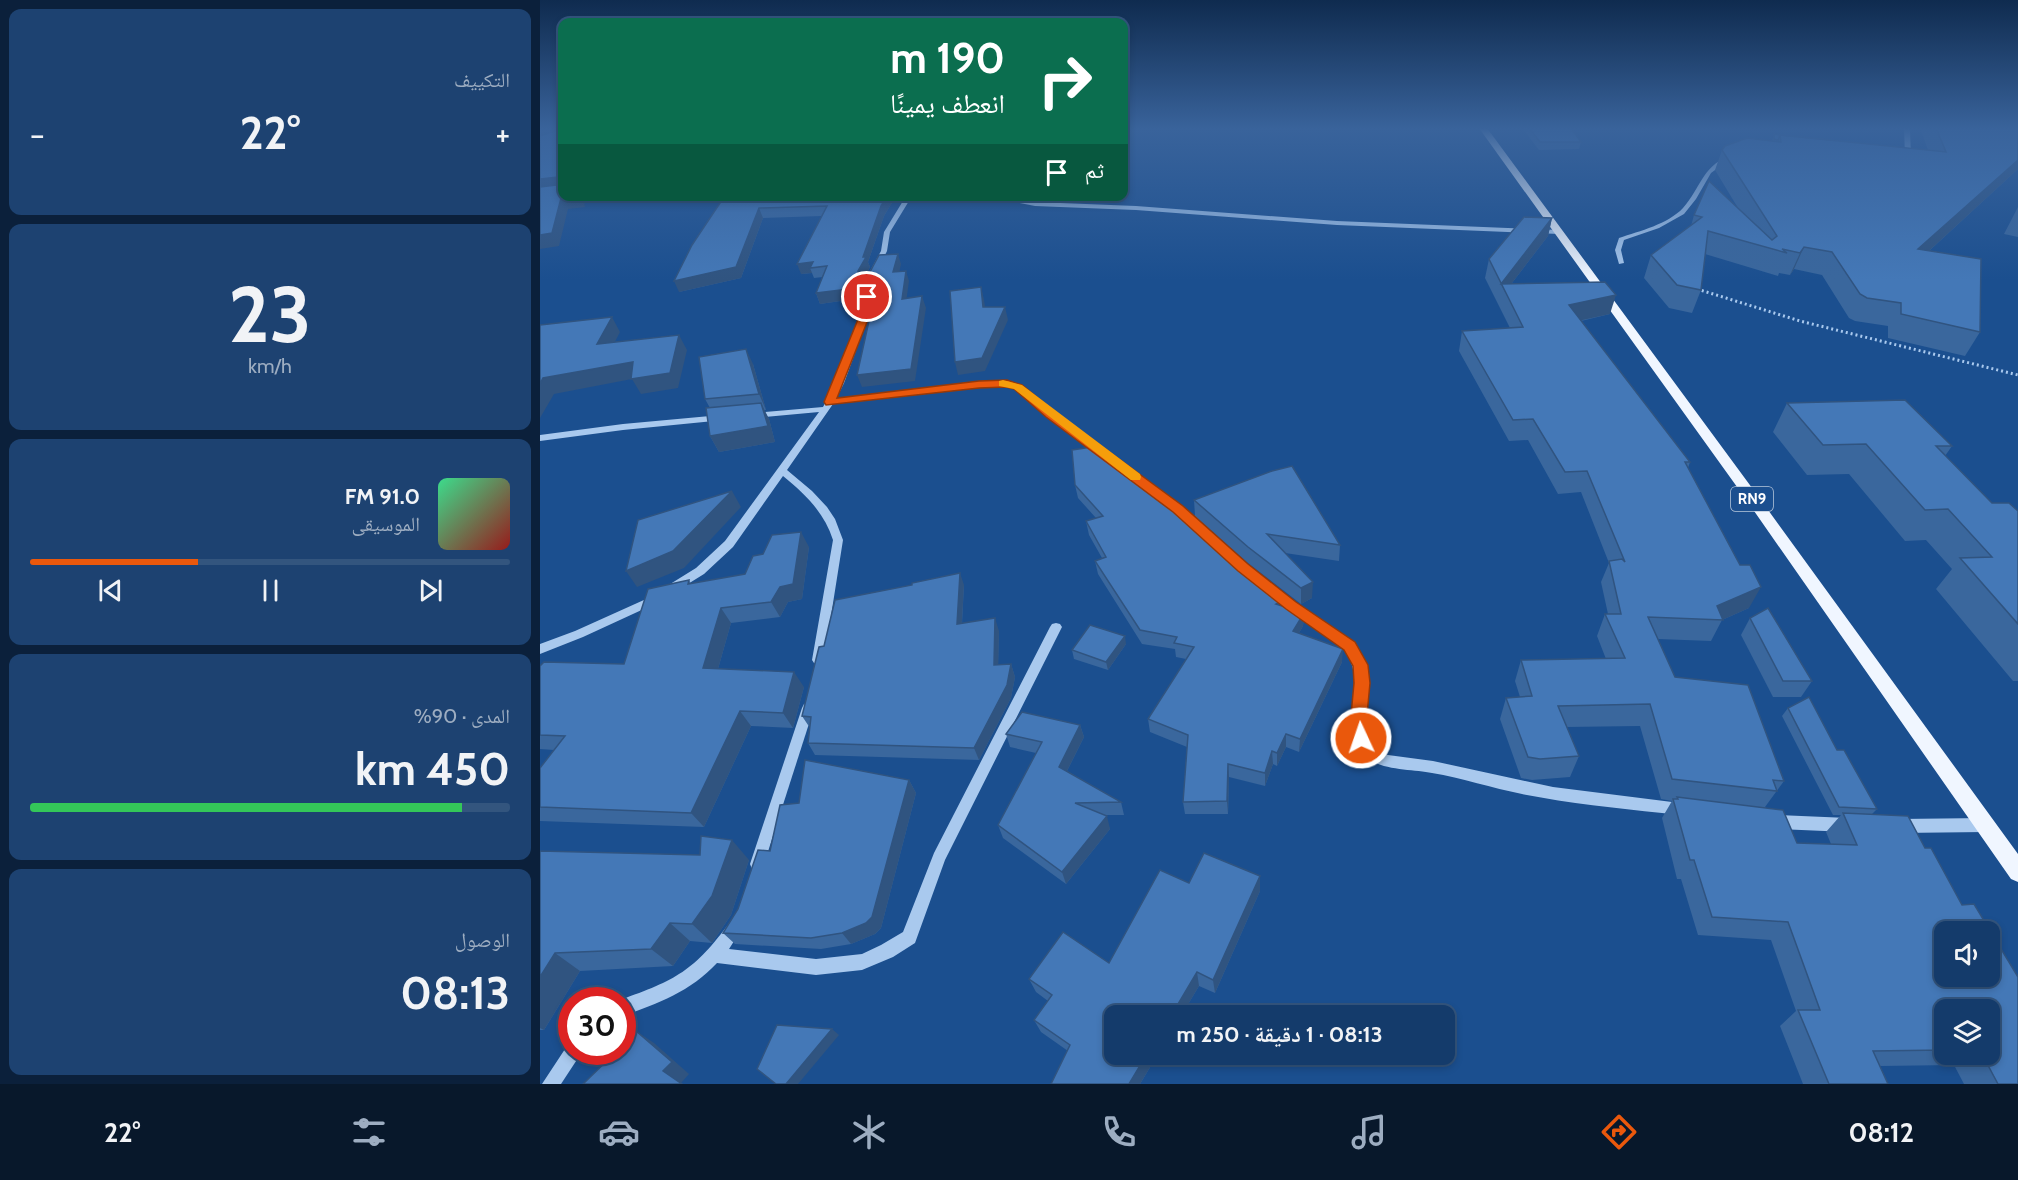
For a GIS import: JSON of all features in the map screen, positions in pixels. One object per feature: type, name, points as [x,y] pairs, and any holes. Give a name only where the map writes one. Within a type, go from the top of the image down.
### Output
[{"type":"main road","name":"RN9","points":[[1520,179],[2018,872]]},
{"type":"street","points":[[1621,263],[1618,250],[1621,239],[1650,230],[1686,209],[1703,179]]},
{"type":"street","points":[[540,649],[579,634],[656,598],[700,571],[729,544],[828,406],[866,312],[868,282],[884,251],[887,232],[906,201]]},
{"type":"street","points":[[1017,201],[1336,223],[1559,232]]},
{"type":"street","points":[[744,416],[979,384],[1007,383],[1018,387],[1195,524]]},
{"type":"street","points":[[540,438],[623,427],[733,417]]},
{"type":"street","points":[[783,471],[819,501],[835,526],[838,540],[826,621],[815,673]]},
{"type":"street","points":[[1270,589],[1307,618],[1349,646],[1357,656],[1362,683],[1358,726],[1368,751],[1379,759],[1431,767],[1533,790],[1692,811]]},
{"type":"street","points":[[716,955],[816,967],[862,962],[887,951],[909,937],[939,858],[1056,627]]},
{"type":"street","points":[[754,874],[811,694]]},
{"type":"street","points":[[1760,820],[1862,825]]},
{"type":"street","points":[[1885,826],[1985,825]]},
{"type":"street","points":[[636,1003],[672,989],[694,977],[716,955],[739,920]]},
{"type":"street","points":[[551,1084],[564,1065]]},
{"type":"path","points":[[1689,286],[1800,321],[2018,375]]},
{"type":"building","points":[[558,179],[558,201],[560,201],[552,233],[540,235],[540,187],[556,185]]},
{"type":"building","points":[[1740,179],[1997,179],[1918,249],[1981,259],[1980,332],[1901,314],[1901,303],[1867,298],[1860,294],[1832,252],[1804,247],[1800,253],[1782,249],[1787,253],[1708,231],[1701,290],[1677,285],[1651,255],[1702,217],[1694,215],[1709,181],[1772,240],[1777,236]]},
{"type":"building","points":[[723,201],[884,201],[863,257],[866,257],[858,271],[857,288],[816,293],[827,266],[810,268],[813,262],[797,264],[827,206],[759,208],[736,267],[674,281],[692,245]]},
{"type":"building","points":[[1524,217],[1552,218],[1501,284],[1489,259]]},
{"type":"building","points":[[898,254],[893,272],[906,271],[902,299],[922,296],[911,369],[857,375],[877,285],[869,286],[870,272],[879,255]]},
{"type":"building","points":[[1605,282],[1616,295],[1569,305],[1690,462],[1685,462],[1740,565],[1750,565],[1761,587],[1717,606],[1723,620],[1648,617],[1675,677],[1748,685],[1784,781],[1773,780],[1777,791],[1672,779],[1650,704],[1558,706],[1579,756],[1540,759],[1528,757],[1506,698],[1532,696],[1521,660],[1625,658],[1605,614],[1621,614],[1609,561],[1622,559],[1625,562],[1587,471],[1565,472],[1533,419],[1513,420],[1462,331],[1523,327],[1501,284]]},
{"type":"building","points":[[981,287],[983,307],[1005,307],[982,358],[955,362],[950,291]]},
{"type":"building","points":[[612,317],[597,344],[679,335],[670,373],[631,379],[633,362],[543,378],[540,384],[540,325]]},
{"type":"building","points":[[746,349],[759,394],[705,399],[699,357]]},
{"type":"building","points":[[1905,400],[1952,446],[1936,446],[1992,503],[2009,503],[2018,511],[2018,624],[1960,558],[1992,557],[1948,509],[1925,510],[1866,444],[1823,445],[1787,403]]},
{"type":"building","points":[[761,403],[768,426],[710,436],[706,408]]},
{"type":"building","points":[[1092,447],[1103,459],[1112,456],[1159,491],[1172,510],[1180,507],[1237,559],[1287,598],[1276,604],[1304,613],[1293,631],[1343,649],[1300,739],[1286,734],[1277,753],[1272,751],[1265,773],[1228,764],[1227,801],[1183,802],[1188,735],[1148,719],[1194,647],[1174,643],[1177,637],[1140,630],[1095,561],[1106,557],[1086,521],[1103,516],[1075,485],[1072,450]]},
{"type":"building","points":[[1292,466],[1340,545],[1267,534],[1313,582],[1301,588],[1248,547],[1194,500],[1272,471]]},
{"type":"building","points":[[732,491],[673,551],[626,571],[638,520]]},
{"type":"building","points":[[801,532],[793,584],[780,587],[771,602],[721,608],[703,668],[794,672],[783,713],[740,711],[691,813],[540,807],[540,768],[565,736],[540,735],[540,666],[544,662],[624,664],[648,589],[689,580],[688,584],[745,574],[753,556],[763,554],[772,535]]},
{"type":"building","points":[[960,573],[957,624],[995,618],[994,665],[1011,664],[1007,685],[974,748],[808,743],[811,717],[802,716],[819,647],[824,646],[835,600]]},
{"type":"building","points":[[1768,608],[1812,681],[1783,681],[1750,618]]},
{"type":"building","points":[[1090,625],[1125,636],[1106,662],[1072,650]]},
{"type":"building","points":[[1809,697],[1837,750],[1844,750],[1877,809],[1839,807],[1788,708]]},
{"type":"building","points":[[1022,712],[1080,725],[1059,767],[1121,802],[1075,803],[1107,816],[1062,872],[998,825],[1042,742],[1006,734]]},
{"type":"building","points":[[805,760],[909,780],[872,917],[866,923],[842,933],[811,938],[723,933],[738,909],[758,850],[770,851],[780,805],[799,803]]},
{"type":"building","points":[[1677,797],[1783,810],[1797,843],[1857,845],[1843,813],[1908,816],[1925,848],[1931,848],[1962,905],[1974,904],[1984,921],[1934,921],[1934,987],[2000,987],[2000,947],[2018,977],[2018,1084],[1998,1084],[1988,1065],[2000,1065],[2000,999],[1934,999],[1934,1050],[1873,1051],[1888,1084],[1829,1084],[1798,1010],[1820,1010],[1788,922],[1712,917],[1694,860],[1690,860],[1673,799],[1678,799]]},
{"type":"building","points":[[701,836],[732,840],[712,896],[692,924],[670,923],[651,949],[555,953],[540,977],[540,851],[700,855]]},
{"type":"building","points":[[1204,853],[1260,876],[1213,980],[1197,972],[1178,1005],[1104,1005],[1104,1065],[1140,1065],[1129,1084],[1051,1084],[1070,1045],[1034,1020],[1052,995],[1029,979],[1063,932],[1109,963],[1160,870],[1189,883]]},
{"type":"building","points":[[777,1025],[832,1029],[786,1084],[776,1084],[757,1069]]},
{"type":"building","points":[[636,1031],[672,1062],[663,1071],[682,1084],[583,1084],[603,1065],[636,1065]]},
{"type":"slow traffic","points":[[1003,383],[1018,387],[1050,414],[1135,477]]},
{"type":"route","points":[[867,297],[866,312],[840,383],[830,402],[979,384],[1007,383],[1018,387],[1050,414],[1178,509],[1243,568],[1307,618],[1349,646],[1357,656],[1360,665],[1362,683],[1358,726],[1361,738]]}]
